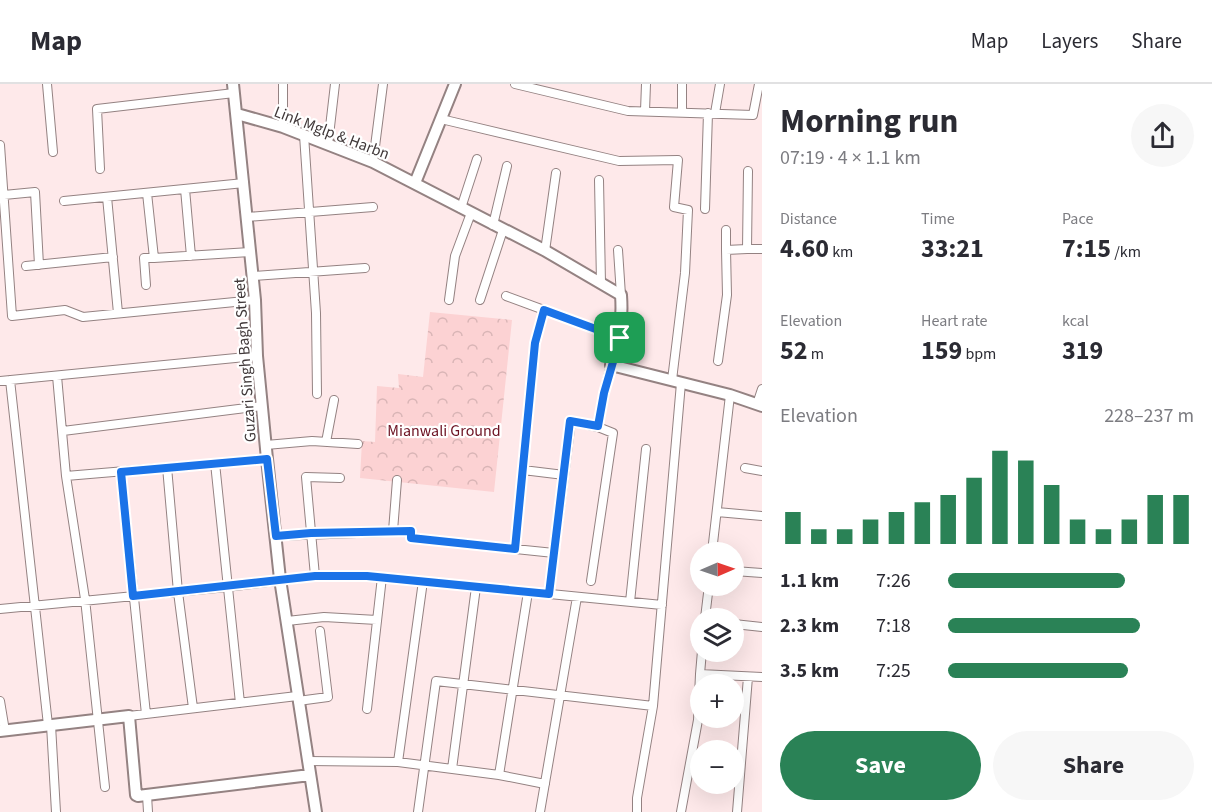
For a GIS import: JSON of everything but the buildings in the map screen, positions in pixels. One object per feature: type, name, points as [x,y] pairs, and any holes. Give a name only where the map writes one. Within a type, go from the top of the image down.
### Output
[{"type":"street","points":[[47,84],[53,152]]},
{"type":"street","points":[[283,84],[283,128]]},
{"type":"street","points":[[328,144],[335,84]]},
{"type":"street","points":[[373,162],[383,84]]},
{"type":"street","points":[[415,183],[455,84]]},
{"type":"street","points":[[515,84],[628,111],[753,115],[759,84]]},
{"type":"street","points":[[645,111],[646,84]]},
{"type":"street","points":[[682,84],[682,112]]},
{"type":"street","points":[[705,209],[712,113],[720,84]]},
{"type":"street","points":[[100,169],[97,109],[234,89]]},
{"type":"street","name":"Guzari Singh Bagh Street","points":[[234,89],[253,276],[257,356],[280,579],[316,812]]},
{"type":"street","name":"Link Mglp & Harbn","points":[[237,114],[304,135],[373,162],[545,251],[621,295]]},
{"type":"street","points":[[441,119],[619,161],[678,160],[674,207],[688,210],[684,285],[653,706],[637,798],[637,812]]},
{"type":"street","points":[[304,135],[316,313],[317,394]]},
{"type":"street","points":[[0,145],[4,195],[2,205],[4,249],[12,316],[65,310],[83,317],[255,300]]},
{"type":"street","points":[[448,300],[455,256],[477,159]]},
{"type":"street","points":[[480,300],[498,228],[507,166]]},
{"type":"street","points":[[747,249],[748,171]]},
{"type":"street","points":[[545,251],[556,173]]},
{"type":"street","points":[[599,180],[601,283]]},
{"type":"street","points":[[64,201],[244,183]]},
{"type":"street","points":[[185,189],[191,256]]},
{"type":"street","points":[[4,195],[35,192],[39,265]]},
{"type":"street","points":[[147,193],[154,258]]},
{"type":"street","points":[[107,197],[118,314]]},
{"type":"street","points":[[247,217],[373,207]]},
{"type":"street","points":[[718,361],[727,295],[726,230]]},
{"type":"street","points":[[726,250],[762,249]]},
{"type":"street","points":[[598,426],[611,365],[620,338],[622,318],[618,250]]},
{"type":"street","points":[[146,285],[144,258],[250,252]]},
{"type":"street","points":[[26,266],[113,257]]},
{"type":"street","points":[[253,276],[365,268]]},
{"type":"street","points":[[506,296],[620,338]]},
{"type":"street","points":[[515,549],[535,343],[544,310]]},
{"type":"street","points":[[0,381],[257,356]]},
{"type":"street","points":[[611,365],[730,395],[760,405],[762,389]]},
{"type":"street","points":[[57,376],[66,477],[85,599],[105,787]]},
{"type":"street","points":[[10,380],[34,604],[50,725],[56,812]]},
{"type":"street","points":[[713,542],[730,395]]},
{"type":"street","points":[[326,442],[334,400]]},
{"type":"street","points":[[63,431],[262,406]]},
{"type":"street","points":[[549,594],[570,421],[598,426],[613,433],[591,581]]},
{"type":"street","points":[[266,445],[326,442],[358,444]]},
{"type":"street","points":[[630,602],[646,448]]},
{"type":"street","points":[[66,477],[267,459]]},
{"type":"street","points":[[215,463],[240,703]]},
{"type":"street","points":[[167,467],[178,592],[193,708]]},
{"type":"street","points":[[745,468],[762,471]]},
{"type":"street","points":[[523,470],[564,475]]},
{"type":"street","points":[[121,472],[146,714]]},
{"type":"street","points":[[315,576],[306,477],[340,478]]},
{"type":"street","points":[[393,531],[397,480]]},
{"type":"street","points":[[717,512],[762,516]]},
{"type":"street","points":[[276,536],[411,531],[411,538],[554,553]]},
{"type":"street","points":[[744,572],[762,573]]},
{"type":"street","points":[[0,609],[315,576],[382,577],[662,605]]},
{"type":"street","points":[[367,709],[382,577]]},
{"type":"street","points":[[398,762],[423,581]]},
{"type":"street","points":[[452,769],[477,587]]},
{"type":"street","points":[[499,776],[528,592]]},
{"type":"street","points":[[540,812],[577,597]]},
{"type":"street","points":[[287,621],[324,617],[377,620]]},
{"type":"street","points":[[744,625],[762,627]]},
{"type":"street","points":[[0,701],[2,731],[240,703],[328,697],[320,631]]},
{"type":"street","points":[[700,674],[701,662]]},
{"type":"street","points":[[744,677],[762,677]]},
{"type":"street","points":[[738,812],[748,677]]},
{"type":"street","points":[[418,812],[436,681],[559,697],[653,706]]},
{"type":"street","points":[[129,716],[136,795],[310,775]]},
{"type":"street","points":[[681,812],[697,728]]},
{"type":"street","points":[[308,762],[398,762],[545,784]]},
{"type":"street","points":[[147,795],[148,812]]},
{"type":"green space","name":"Mianwali Ground","points":[[430,312],[512,320],[494,492],[360,478],[362,441],[375,442],[377,386],[399,388],[398,374],[423,377]]},
{"type":"route","points":[[544,310],[620,338],[604,393],[598,426],[570,421],[549,594],[367,576],[315,576],[133,596],[121,472],[267,459],[276,536],[411,531],[411,538],[515,549],[535,343],[544,310]]}]
